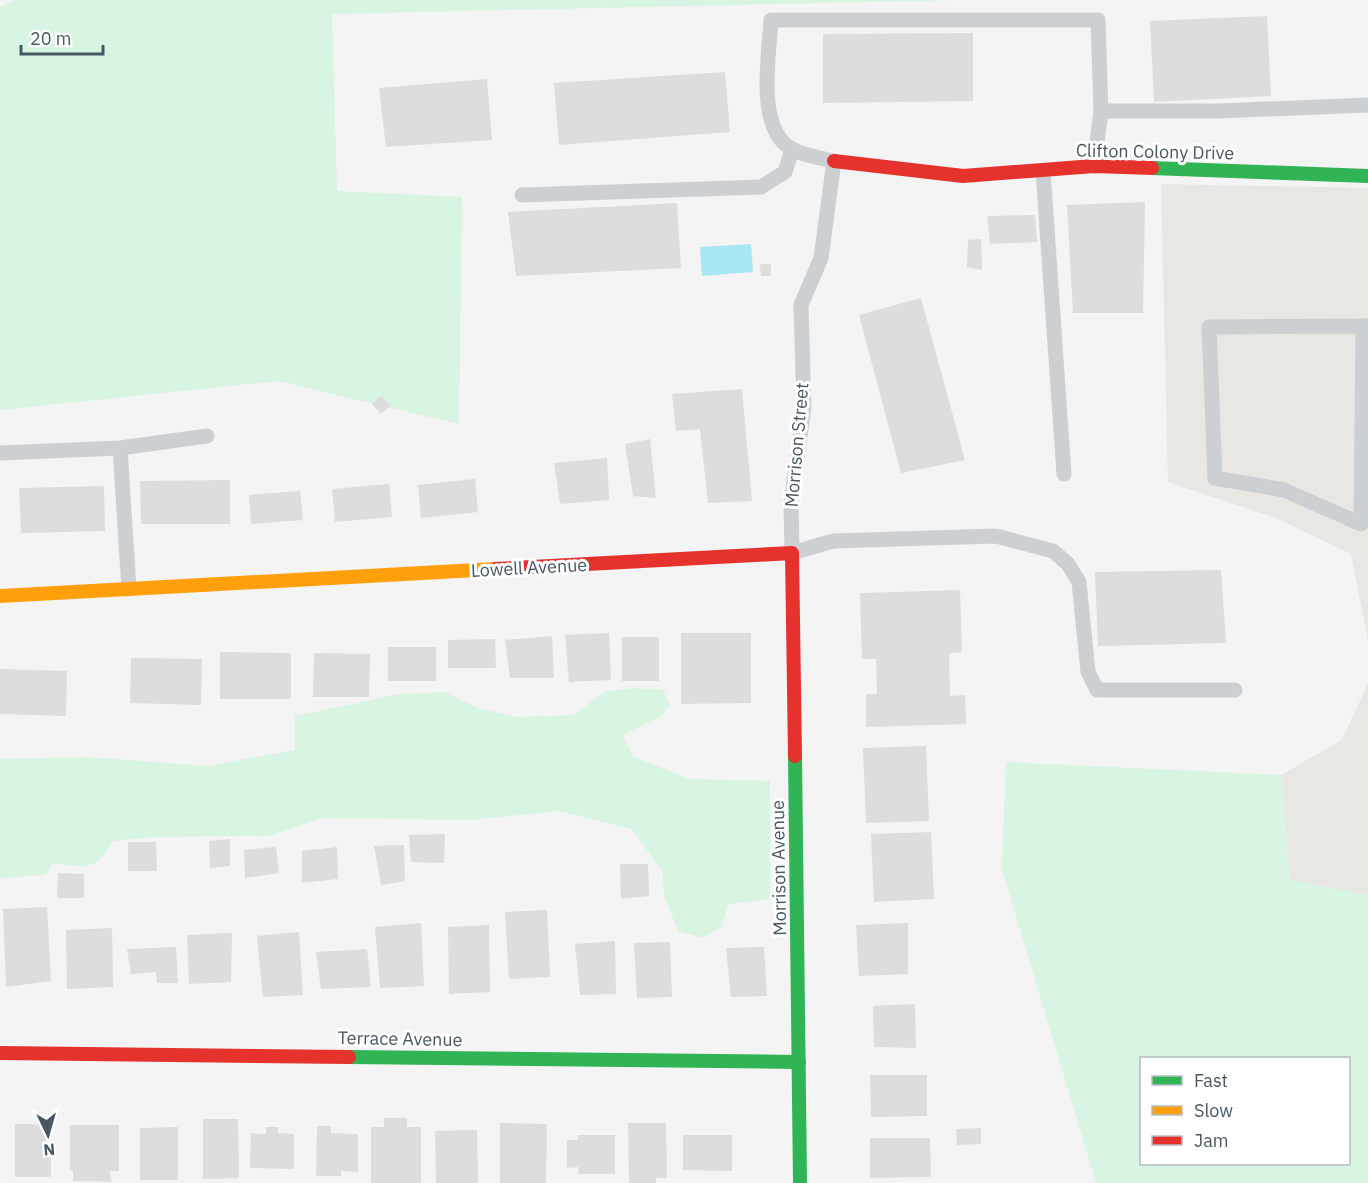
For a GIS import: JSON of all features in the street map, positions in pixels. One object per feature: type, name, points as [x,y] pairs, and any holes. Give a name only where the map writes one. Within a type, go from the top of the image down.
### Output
[{"type":"street","name":"Clifton Colony Drive","points":[[834,162],[963,176],[1094,166],[1368,176]]},
{"type":"street","name":"Lowell Avenue","points":[[0,596],[792,553]]},
{"type":"street","name":"Morrison Avenue","points":[[792,553],[800,1183]]},
{"type":"street","name":"Terrace Avenue","points":[[0,1053],[800,1062]]},
{"type":"lane","points":[[834,162],[792,150],[775,131],[767,108],[771,20],[1098,20],[1101,111],[1094,166]]},
{"type":"lane","points":[[1101,111],[1218,111],[1368,105]]},
{"type":"lane","points":[[522,195],[761,187],[785,172],[792,150]]},
{"type":"lane","name":"Morrison Street","points":[[792,553],[791,502],[804,408],[801,305],[821,258],[834,162]]},
{"type":"lane","points":[[1043,171],[1064,474]]},
{"type":"lane","points":[[1365,326],[1361,524],[1284,490],[1215,478],[1209,327],[1365,326]]},
{"type":"lane","points":[[0,453],[120,448],[207,436]]},
{"type":"lane","points":[[120,448],[129,590]]},
{"type":"lane","name":"Lowell Avenue","points":[[792,553],[832,541],[996,536],[1053,551],[1068,564],[1079,582],[1088,672],[1097,690],[1235,690]]},
{"type":"shaded area","points":[[1161,184],[1368,188],[1368,641],[1351,554],[1276,518],[1168,482]]},
{"type":"shaded area","points":[[1368,683],[1368,895],[1290,880],[1281,775],[1342,740]]},
{"type":"green space","points":[[15,0],[959,0],[332,14],[337,191],[462,197],[459,424],[278,381],[0,410],[0,7]]},
{"type":"green space","points":[[634,688],[663,690],[670,705],[661,716],[622,735],[634,757],[690,779],[770,781],[770,899],[728,904],[721,928],[703,938],[678,931],[664,895],[663,873],[632,829],[558,811],[471,820],[322,818],[268,836],[152,837],[113,841],[100,858],[89,866],[53,863],[46,875],[0,878],[0,759],[87,757],[207,766],[295,750],[295,716],[399,694],[444,692],[478,708],[517,717],[574,715],[604,692]]},
{"type":"green space","points":[[1006,762],[1281,775],[1290,880],[1368,895],[1368,1183],[1096,1183],[1002,869]]},
{"type":"water","points":[[751,244],[753,272],[702,276],[700,247]]},
{"type":"building","points":[[1267,16],[1271,96],[1154,102],[1150,21]]},
{"type":"building","points":[[973,33],[973,101],[823,103],[823,34]]},
{"type":"building","points":[[725,72],[730,132],[559,145],[554,83]]},
{"type":"building","points":[[487,79],[492,140],[386,147],[379,88]]},
{"type":"building","points":[[1145,202],[1143,313],[1073,313],[1067,205]]},
{"type":"building","points":[[677,203],[681,268],[516,276],[508,212]]},
{"type":"building","points":[[1035,215],[1037,242],[990,244],[987,216]]},
{"type":"building","points":[[981,239],[982,270],[967,267],[968,240]]},
{"type":"building","points":[[760,264],[771,264],[771,276],[761,276]]},
{"type":"building","points":[[921,298],[965,460],[901,473],[859,315]]},
{"type":"building","points":[[742,389],[752,501],[708,503],[700,429],[676,431],[672,394]]},
{"type":"building","points":[[381,395],[390,406],[381,414],[372,404]]},
{"type":"building","points":[[650,439],[656,498],[633,496],[625,444]]},
{"type":"building","points":[[607,458],[609,500],[560,504],[554,463]]},
{"type":"building","points":[[475,479],[478,512],[421,518],[418,485]]},
{"type":"building","points":[[230,480],[230,524],[141,524],[140,481]]},
{"type":"building","points":[[389,484],[392,517],[335,522],[332,489]]},
{"type":"building","points":[[104,486],[105,531],[21,533],[19,488]]},
{"type":"building","points":[[300,491],[303,520],[251,524],[249,495]]},
{"type":"building","points":[[1221,570],[1226,643],[1098,646],[1095,572]]},
{"type":"building","points":[[960,590],[962,652],[949,653],[950,696],[965,695],[966,724],[866,727],[866,694],[877,694],[876,659],[862,659],[860,593]]},
{"type":"building","points":[[609,633],[611,680],[569,682],[565,635]]},
{"type":"building","points":[[681,633],[751,633],[751,703],[681,704]]},
{"type":"building","points":[[552,636],[554,678],[510,678],[505,640]]},
{"type":"building","points":[[622,637],[659,637],[659,681],[622,681]]},
{"type":"building","points":[[495,639],[496,668],[448,668],[448,640]]},
{"type":"building","points":[[388,647],[436,647],[436,681],[388,681]]},
{"type":"building","points":[[220,652],[291,653],[291,699],[220,699]]},
{"type":"building","points":[[314,653],[370,654],[369,697],[313,697]]},
{"type":"building","points":[[131,658],[202,659],[201,705],[130,703]]},
{"type":"building","points":[[0,669],[67,671],[66,716],[0,714]]},
{"type":"building","points":[[926,746],[929,821],[866,823],[863,748]]},
{"type":"building","points":[[931,832],[934,899],[874,902],[871,834]]},
{"type":"building","points":[[445,834],[444,863],[411,862],[409,835]]},
{"type":"building","points":[[230,839],[230,866],[210,868],[209,841]]},
{"type":"building","points":[[128,842],[156,842],[157,871],[128,871]]},
{"type":"building","points":[[404,845],[405,881],[381,885],[374,846]]},
{"type":"building","points":[[276,847],[279,873],[245,878],[244,850]]},
{"type":"building","points":[[337,847],[338,879],[302,883],[302,851]]},
{"type":"building","points":[[620,864],[648,864],[649,896],[621,899]]},
{"type":"building","points":[[58,873],[84,874],[84,898],[57,898]]},
{"type":"building","points":[[47,907],[51,981],[6,987],[3,909]]},
{"type":"building","points":[[547,910],[550,977],[509,979],[505,912]]},
{"type":"building","points":[[421,923],[424,986],[380,988],[375,927]]},
{"type":"building","points":[[908,923],[908,974],[859,976],[856,925]]},
{"type":"building","points":[[489,925],[490,992],[449,994],[448,927]]},
{"type":"building","points":[[112,928],[113,987],[67,989],[66,930]]},
{"type":"building","points":[[299,932],[303,995],[263,997],[257,936]]},
{"type":"building","points":[[232,933],[231,982],[189,984],[187,935]]},
{"type":"building","points":[[615,941],[616,994],[580,995],[575,944]]},
{"type":"building","points":[[670,942],[672,997],[637,998],[634,943]]},
{"type":"building","points":[[176,947],[178,983],[157,983],[156,972],[131,974],[127,949]]},
{"type":"building","points":[[764,947],[767,996],[731,997],[726,948]]},
{"type":"building","points":[[367,949],[371,987],[321,989],[316,952]]},
{"type":"building","points":[[915,1004],[916,1048],[874,1047],[873,1006]]},
{"type":"building","points":[[870,1075],[927,1075],[927,1116],[871,1117]]},
{"type":"building","points":[[384,1118],[407,1118],[407,1127],[421,1127],[421,1183],[371,1183],[371,1127],[384,1127]]},
{"type":"building","points":[[203,1119],[238,1119],[239,1178],[203,1179]]},
{"type":"building","points":[[500,1123],[547,1124],[546,1183],[500,1183]]},
{"type":"building","points":[[628,1123],[666,1123],[667,1178],[656,1178],[656,1183],[629,1183]]},
{"type":"building","points":[[15,1124],[51,1124],[51,1177],[15,1177]]},
{"type":"building","points":[[70,1125],[119,1125],[119,1171],[110,1171],[111,1182],[73,1181],[73,1171],[70,1170]]},
{"type":"building","points":[[317,1126],[331,1126],[331,1133],[358,1134],[358,1172],[341,1171],[341,1176],[316,1176]]},
{"type":"building","points":[[178,1127],[178,1180],[140,1180],[140,1128]]},
{"type":"building","points":[[266,1127],[278,1127],[278,1133],[294,1134],[294,1169],[250,1168],[251,1133],[266,1134]]},
{"type":"building","points":[[981,1128],[981,1144],[957,1145],[956,1129]]},
{"type":"building","points":[[477,1130],[478,1183],[436,1183],[435,1131]]},
{"type":"building","points":[[578,1135],[615,1135],[615,1174],[579,1174],[578,1167],[567,1168],[567,1140],[578,1140]]},
{"type":"building","points":[[683,1135],[732,1135],[732,1171],[683,1170]]},
{"type":"building","points":[[870,1138],[930,1138],[931,1177],[870,1178]]},
{"type":"traffic: fast","points":[[1152,168],[1368,176]]},
{"type":"traffic: fast","points":[[795,756],[800,1183]]},
{"type":"traffic: fast","points":[[349,1057],[799,1062]]},
{"type":"traffic: slow","points":[[0,596],[495,569]]},
{"type":"traffic: jam","points":[[834,161],[963,176],[1094,166],[1152,168]]},
{"type":"traffic: jam","points":[[495,569],[792,553],[795,756]]},
{"type":"traffic: jam","points":[[0,1053],[349,1057]]}]
